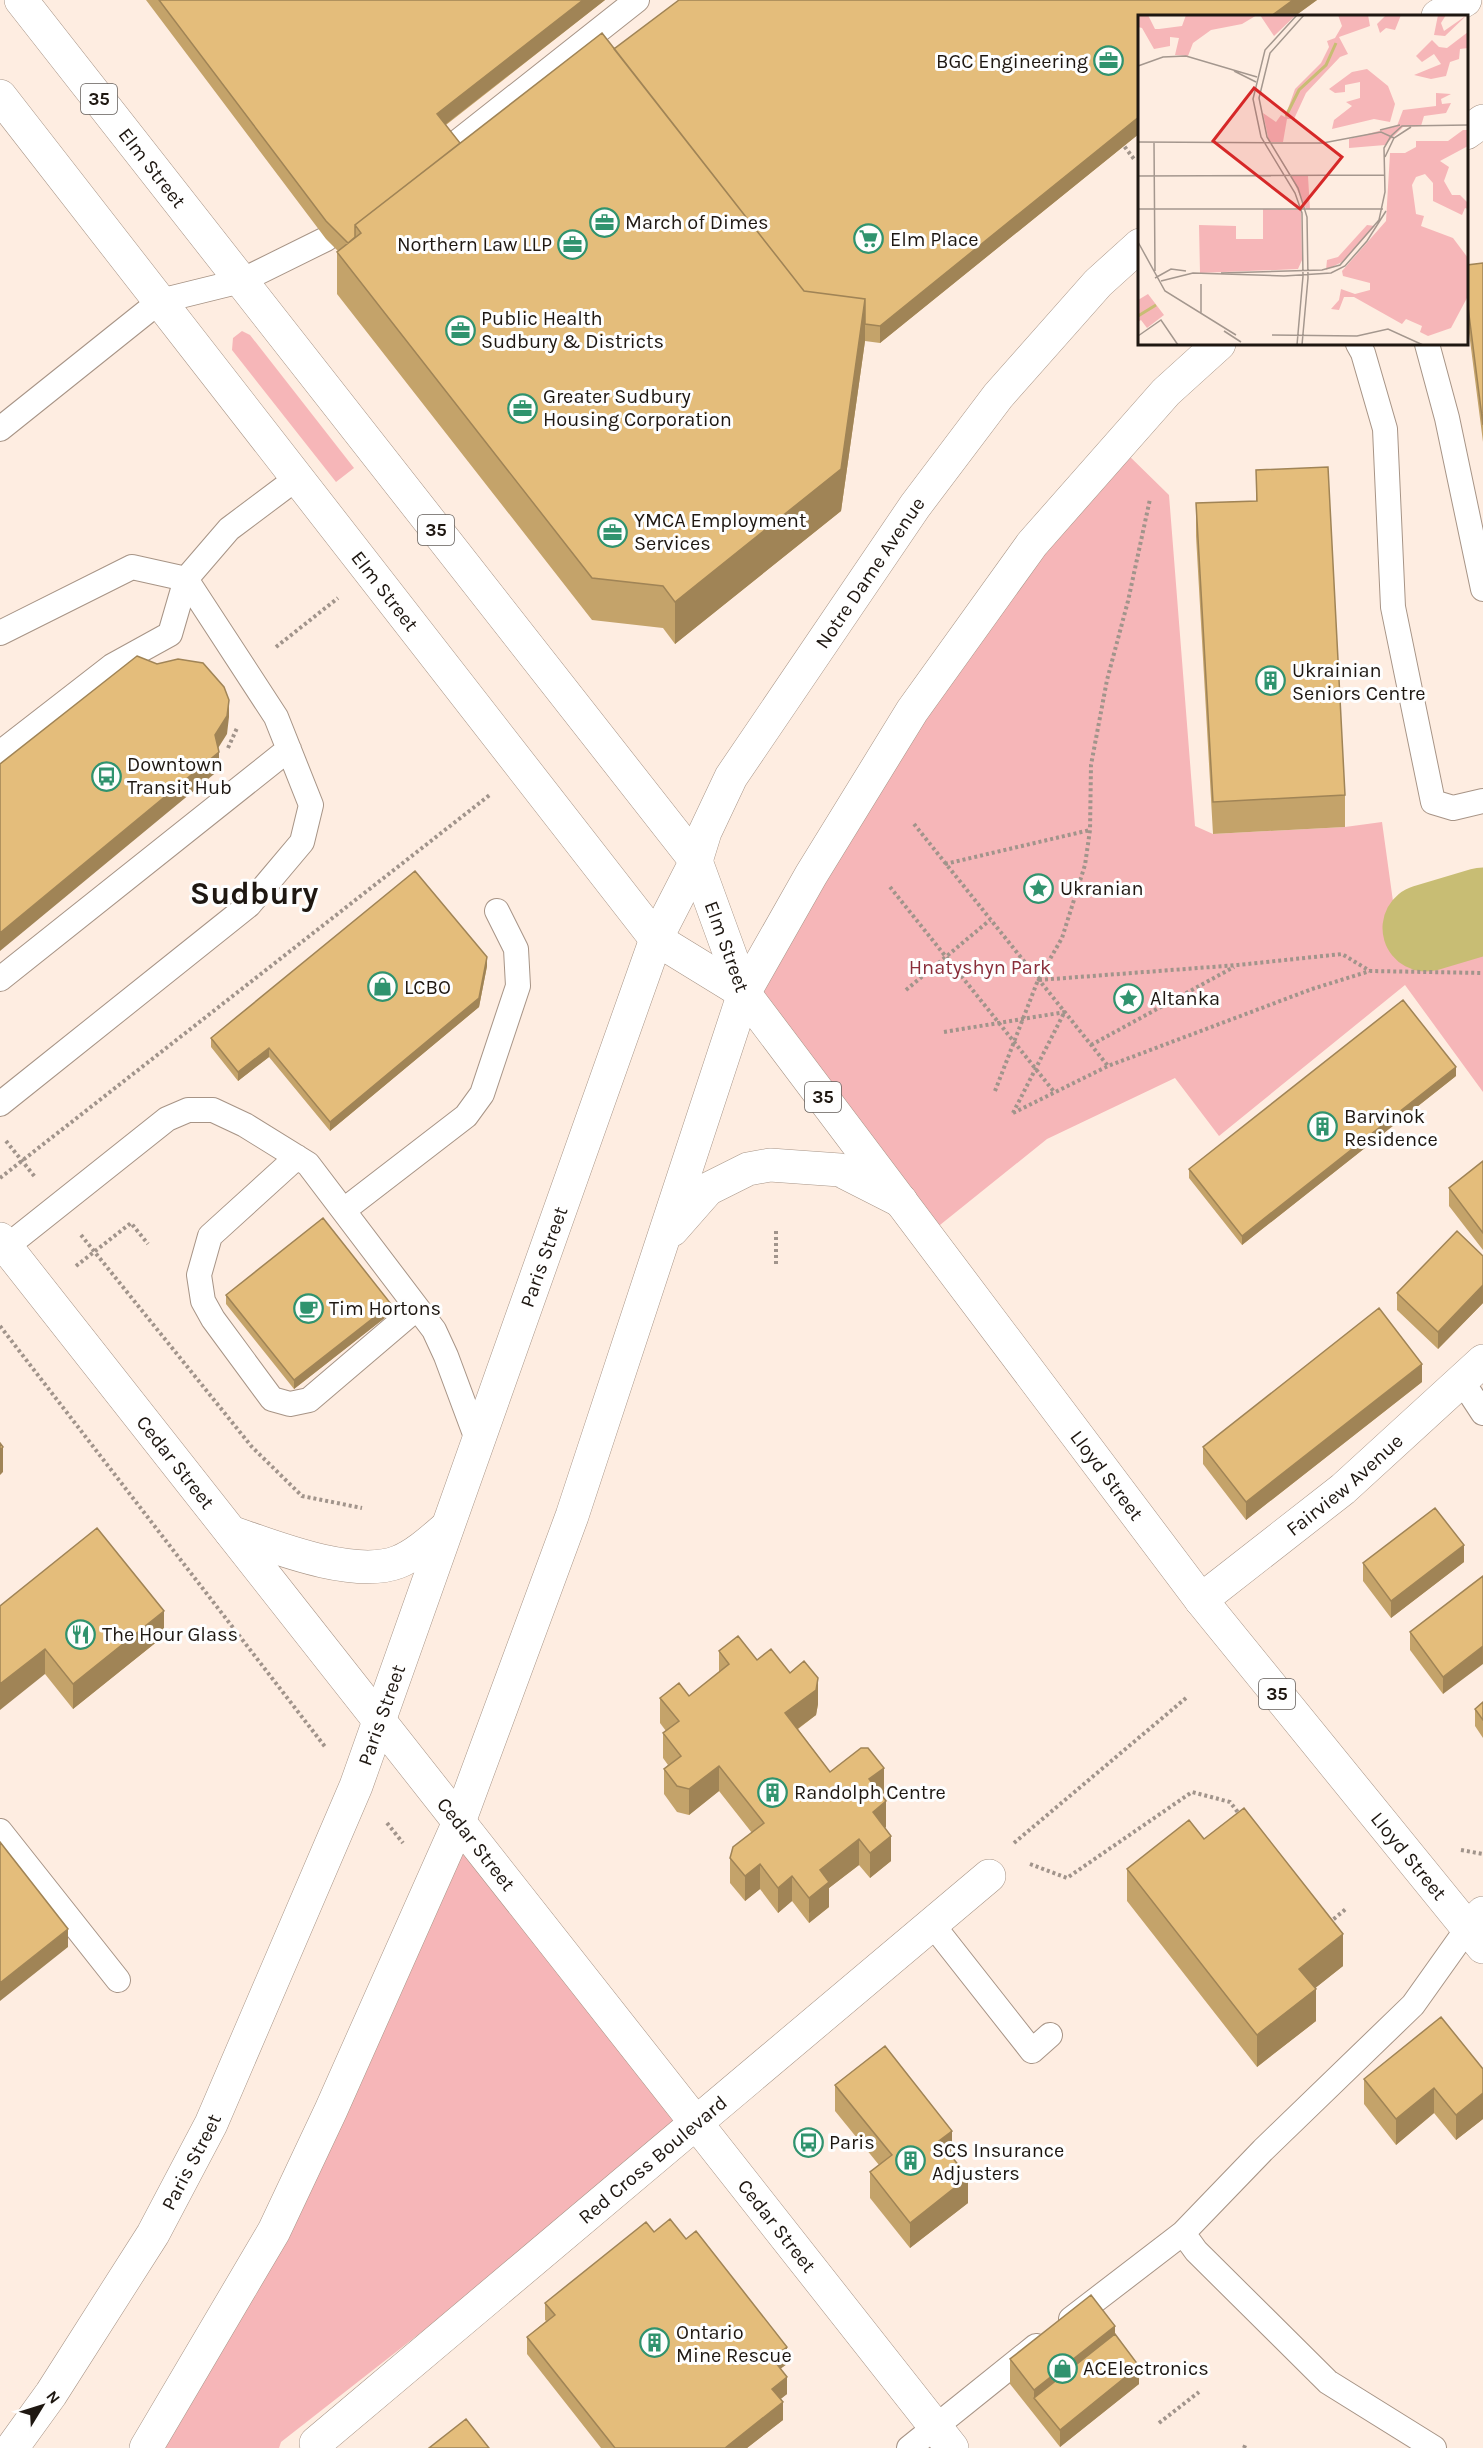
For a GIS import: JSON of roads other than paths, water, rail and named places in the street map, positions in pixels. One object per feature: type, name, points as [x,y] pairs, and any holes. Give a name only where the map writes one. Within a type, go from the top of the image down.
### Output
[{"type":"main road","name":"Elm Street","points":[[21,0],[696,861],[744,993]]},
{"type":"main road","points":[[1440,15],[1465,0]]},
{"type":"main road","name":"Elm Street","points":[[0,96],[657,939],[744,993]]},
{"type":"main road","points":[[1468,132],[1483,121]]},
{"type":"main road","name":"Notre Dame Avenue","points":[[657,939],[696,861],[705,832],[731,777],[915,506],[998,396],[1098,283],[1138,248]]},
{"type":"main road","points":[[146,2448],[274,2231],[331,2110],[459,1822],[572,1516],[744,993],[811,875],[912,711],[1032,544],[1166,392],[1218,345]]},
{"type":"main road","name":"Paris Street","points":[[12,2448],[51,2394],[153,2234],[211,2124],[356,1786],[657,939]]},
{"type":"main road","name":"Lloyd Street","points":[[744,993],[1201,1600],[1478,1930]]},
{"type":"main road","points":[[661,1243],[708,1189],[748,1169],[770,1165],[840,1170],[901,1201]]},
{"type":"main road","name":"Cedar Street","points":[[2,1246],[380,1719],[695,2124],[943,2437]]},
{"type":"main road","name":"Fairview Avenue","points":[[1201,1600],[1343,1489],[1472,1371]]},
{"type":"main road","points":[[231,1532],[297,1555],[362,1567],[398,1562],[447,1527]]},
{"type":"main road","name":"Red Cross Boulevard","points":[[316,2443],[932,1924],[995,1865]]},
{"type":"lane","points":[[451,147],[637,0]]},
{"type":"lane","points":[[0,429],[160,301],[241,281],[326,239]]},
{"type":"lane","points":[[1359,345],[1363,353],[1385,429],[1393,607],[1433,802],[1453,808],[1483,801]]},
{"type":"lane","points":[[1427,345],[1447,418],[1483,589]]},
{"type":"lane","points":[[0,753],[112,666],[170,634],[186,579],[230,529],[297,478]]},
{"type":"lane","points":[[0,633],[24,618],[132,567],[186,579],[276,717],[311,805],[302,842],[249,905],[0,1104]]},
{"type":"lane","points":[[0,617],[24,618]]},
{"type":"lane","points":[[0,979],[289,749]]},
{"type":"lane","points":[[344,1210],[466,1116],[482,1094],[518,986],[516,949],[497,911]]},
{"type":"lane","points":[[2,1246],[57,1206],[167,1119],[188,1110],[213,1110],[308,1164],[434,1330],[478,1442]]},
{"type":"lane","points":[[297,1157],[210,1236],[199,1275],[202,1301],[272,1400],[290,1404],[309,1400],[417,1308]]},
{"type":"lane","points":[[1472,1371],[1483,1413]]},
{"type":"lane","points":[[0,1831],[118,1980]]},
{"type":"lane","points":[[932,1924],[1032,2051],[1050,2035]]},
{"type":"lane","points":[[909,2448],[943,2437],[1183,2233],[1263,2150],[1413,2005],[1478,1930]]},
{"type":"lane","points":[[1183,2233],[1203,2258],[1328,2382],[1434,2448]]},
{"type":"waterway","points":[[1426,928],[1483,911]]},
{"type":"place","name":"BGC Engineering","points":[[1109,61]]},
{"type":"place","name":"March of Dimes","points":[[604,222]]},
{"type":"place","name":"Elm Place","points":[[869,239]]},
{"type":"place","name":"Northern Law LLP","points":[[573,244]]},
{"type":"place","name":"Public Health Sudbury & Districts","points":[[460,330]]},
{"type":"place","name":"Greater Sudbury Housing Corporation","points":[[522,408]]},
{"type":"place","name":"YMCA Employment Services","points":[[613,532]]},
{"type":"place","name":"Ukrainian Seniors Centre","points":[[1271,681]]},
{"type":"place","name":"Downtown Transit Hub","points":[[106,776]]},
{"type":"place","name":"Ukranian","points":[[1039,888]]},
{"type":"place","name":"LCBO","points":[[383,987]]},
{"type":"place","name":"Altanka","points":[[1129,998]]},
{"type":"place","name":"Barvinok Residence","points":[[1323,1127]]},
{"type":"place","name":"Tim Hortons","points":[[308,1308]]},
{"type":"place","name":"The Hour Glass","points":[[81,1634]]},
{"type":"place","name":"Randolph Centre","points":[[773,1792]]},
{"type":"place","name":"Paris","points":[[808,2142]]},
{"type":"place","name":"SCS Insurance Adjusters","points":[[911,2161]]},
{"type":"place","name":"Ontario Mine Rescue","points":[[655,2343]]},
{"type":"place","name":"ACElectronics","points":[[1062,2368]]},
{"type":"district","name":"Sudbury","points":[[254,893]]},
{"type":"park label","name":"Hnatyshyn Park","points":[[980,967]]}]
